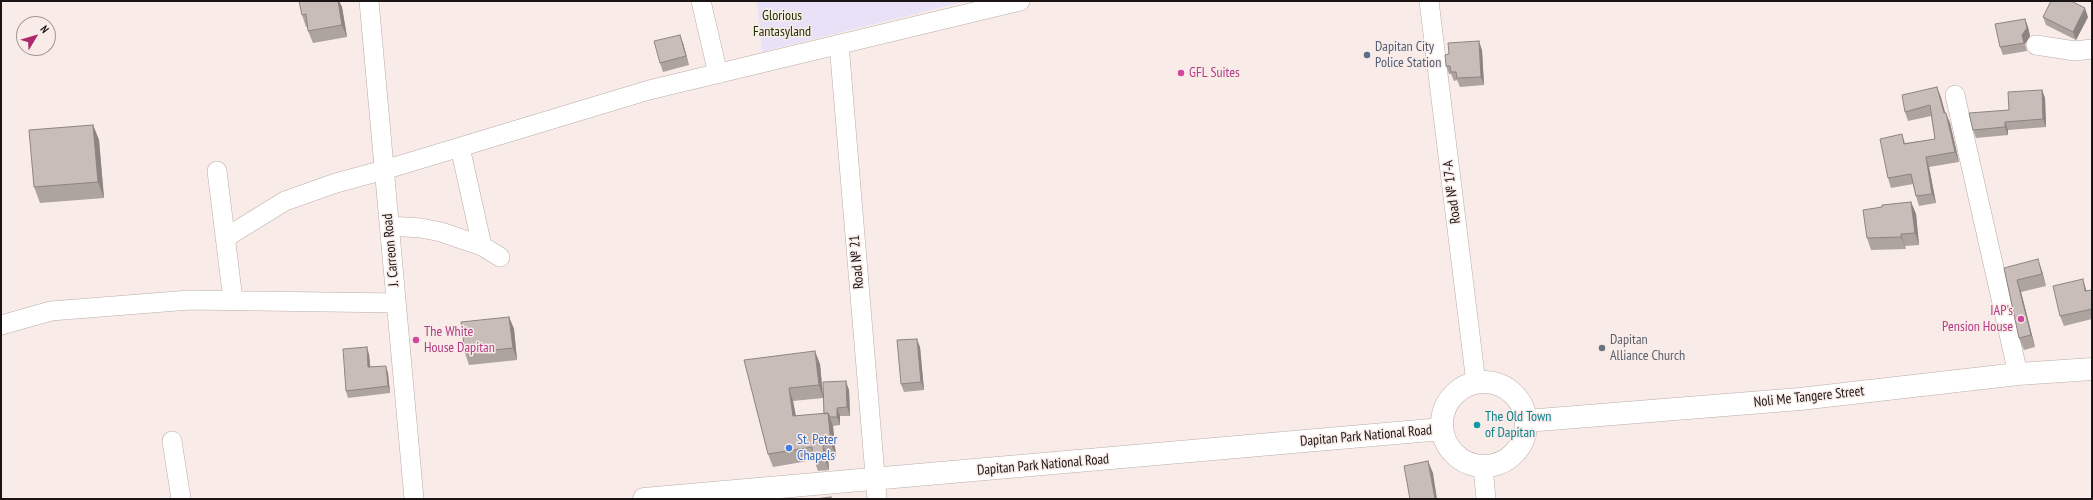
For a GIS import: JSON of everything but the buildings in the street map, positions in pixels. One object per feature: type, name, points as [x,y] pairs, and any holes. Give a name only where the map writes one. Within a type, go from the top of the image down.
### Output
[{"type":"main road","name":"Noli Me Tangere Street","points":[[1526,420],[1800,399],[2018,374],[2092,369]]},
{"type":"main road","points":[[1476,382],[1496,384],[1513,394],[1519,402],[1526,420]]},
{"type":"main road","name":"Dapitan Park National Road","points":[[1476,382],[1459,390],[1447,403],[1442,420],[1444,439],[1455,456],[1473,465],[1483,466],[1502,462],[1518,449],[1526,431],[1526,420]]},
{"type":"main road","name":"Dapitan Park National Road","points":[[644,499],[811,483],[876,489],[1442,429]]},
{"type":"street","name":"J. Carreon Road","points":[[369,1],[395,303],[414,499]]},
{"type":"street","points":[[701,1],[718,74]]},
{"type":"street","points":[[225,238],[285,201],[336,182],[384,170],[649,90],[1020,1]]},
{"type":"street","name":"Road № 17-A","points":[[1429,1],[1476,382]]},
{"type":"street","name":"Road № 21","points":[[839,44],[876,489]]},
{"type":"street","points":[[2036,45],[2075,51],[2092,49]]},
{"type":"street","points":[[1955,95],[2018,374]]},
{"type":"street","points":[[460,147],[482,246]]},
{"type":"street","points":[[216,171],[233,300]]},
{"type":"street","points":[[389,226],[421,228],[482,246],[500,257]]},
{"type":"street","points":[[1,325],[27,316],[59,310],[190,300],[395,303]]},
{"type":"street","points":[[172,441],[181,499]]},
{"type":"street","points":[[1483,466],[1486,499]]},
{"type":"shaded area","name":"Glorious Fantasyland","points":[[757,1],[967,1],[762,52]]},
{"type":"place","name":"Dapitan City Police Station","points":[[1367,55]]},
{"type":"place","name":"GFL Suites","points":[[1181,73]]},
{"type":"place","name":"IAP's Pension House","points":[[2021,319]]},
{"type":"place","name":"The White House Dapitan","points":[[416,340]]},
{"type":"place","name":"Dapitan Alliance Church","points":[[1602,348]]},
{"type":"place","name":"The Old Town of Dapitan","points":[[1477,425]]},
{"type":"place","name":"St. Peter Chapels","points":[[789,448]]}]
